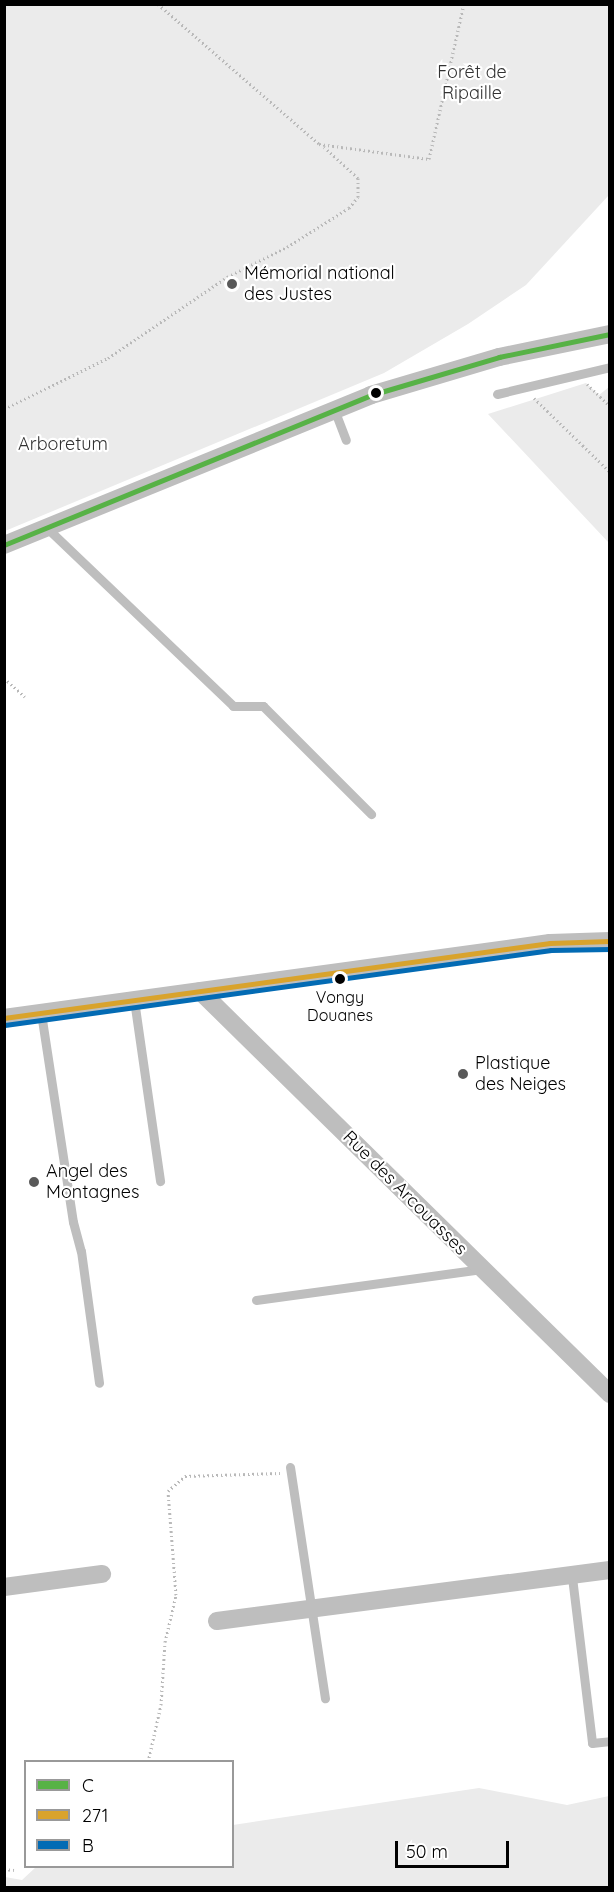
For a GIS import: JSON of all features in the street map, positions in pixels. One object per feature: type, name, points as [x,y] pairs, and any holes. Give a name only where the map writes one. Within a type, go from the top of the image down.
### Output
[{"type":"street","points":[[4,545],[334,409],[459,368],[609,334]]},
{"type":"street","points":[[4,1018],[550,943],[609,941]]},
{"type":"street","name":"Rue des Arcouasses","points":[[200,991],[609,1394]]},
{"type":"street","points":[[217,1621],[609,1570]]},
{"type":"street","points":[[4,1587],[102,1574]]},
{"type":"lane","points":[[497,394],[609,367]]},
{"type":"lane","points":[[334,409],[346,440]]},
{"type":"lane","points":[[47,528],[230,704],[238,708],[263,706],[372,814]]},
{"type":"lane","points":[[134,1000],[160,1181]]},
{"type":"lane","points":[[41,1013],[99,1383]]},
{"type":"lane","points":[[256,1300],[483,1269]]},
{"type":"lane","points":[[290,1470],[325,1698]]},
{"type":"lane","points":[[572,1576],[592,1743],[609,1741]]},
{"type":"path","points":[[4,409],[108,358],[227,277],[287,247],[349,208],[360,189],[358,178],[158,4]]},
{"type":"path","points":[[323,146],[429,159],[464,4]]},
{"type":"path","points":[[577,374],[609,406]]},
{"type":"path","points":[[522,387],[609,472]]},
{"type":"path","points":[[4,678],[25,697]]},
{"type":"path","points":[[148,1760],[160,1715],[165,1642],[176,1595],[168,1491],[185,1476],[290,1470]]},
{"type":"path","points":[[4,1869],[14,1870]]},
{"type":"green space","points":[[5,4],[609,5],[609,195],[526,285],[468,324],[384,373],[5,531]]},
{"type":"green space","points":[[586,383],[599,395],[609,387],[609,543],[488,414]]},
{"type":"green space","points":[[479,1788],[567,1805],[609,1796],[609,1887],[5,1887],[5,1877],[22,1880],[35,1868],[234,1868],[234,1825]]},
{"type":"transit line","name":"C","points":[[4,545],[371,395],[499,357],[610,334]]},
{"type":"transit line","name":"271","points":[[4,1018],[550,943],[610,941]]},
{"type":"transit line","name":"B","points":[[5,1025],[551,950],[610,949]]},
{"type":"place","name":"Mémorial national des Justes","points":[[232,284]]},
{"type":"place","name":"Vongy Douanes","points":[[340,979]]},
{"type":"place","name":"Plastique des Neiges","points":[[463,1074]]},
{"type":"place","name":"Angel des Montagnes","points":[[34,1182]]},
{"type":"park label","name":"Forêt de Ripaille","points":[[472,83]]},
{"type":"park label","name":"Arboretum","points":[[63,444]]}]
